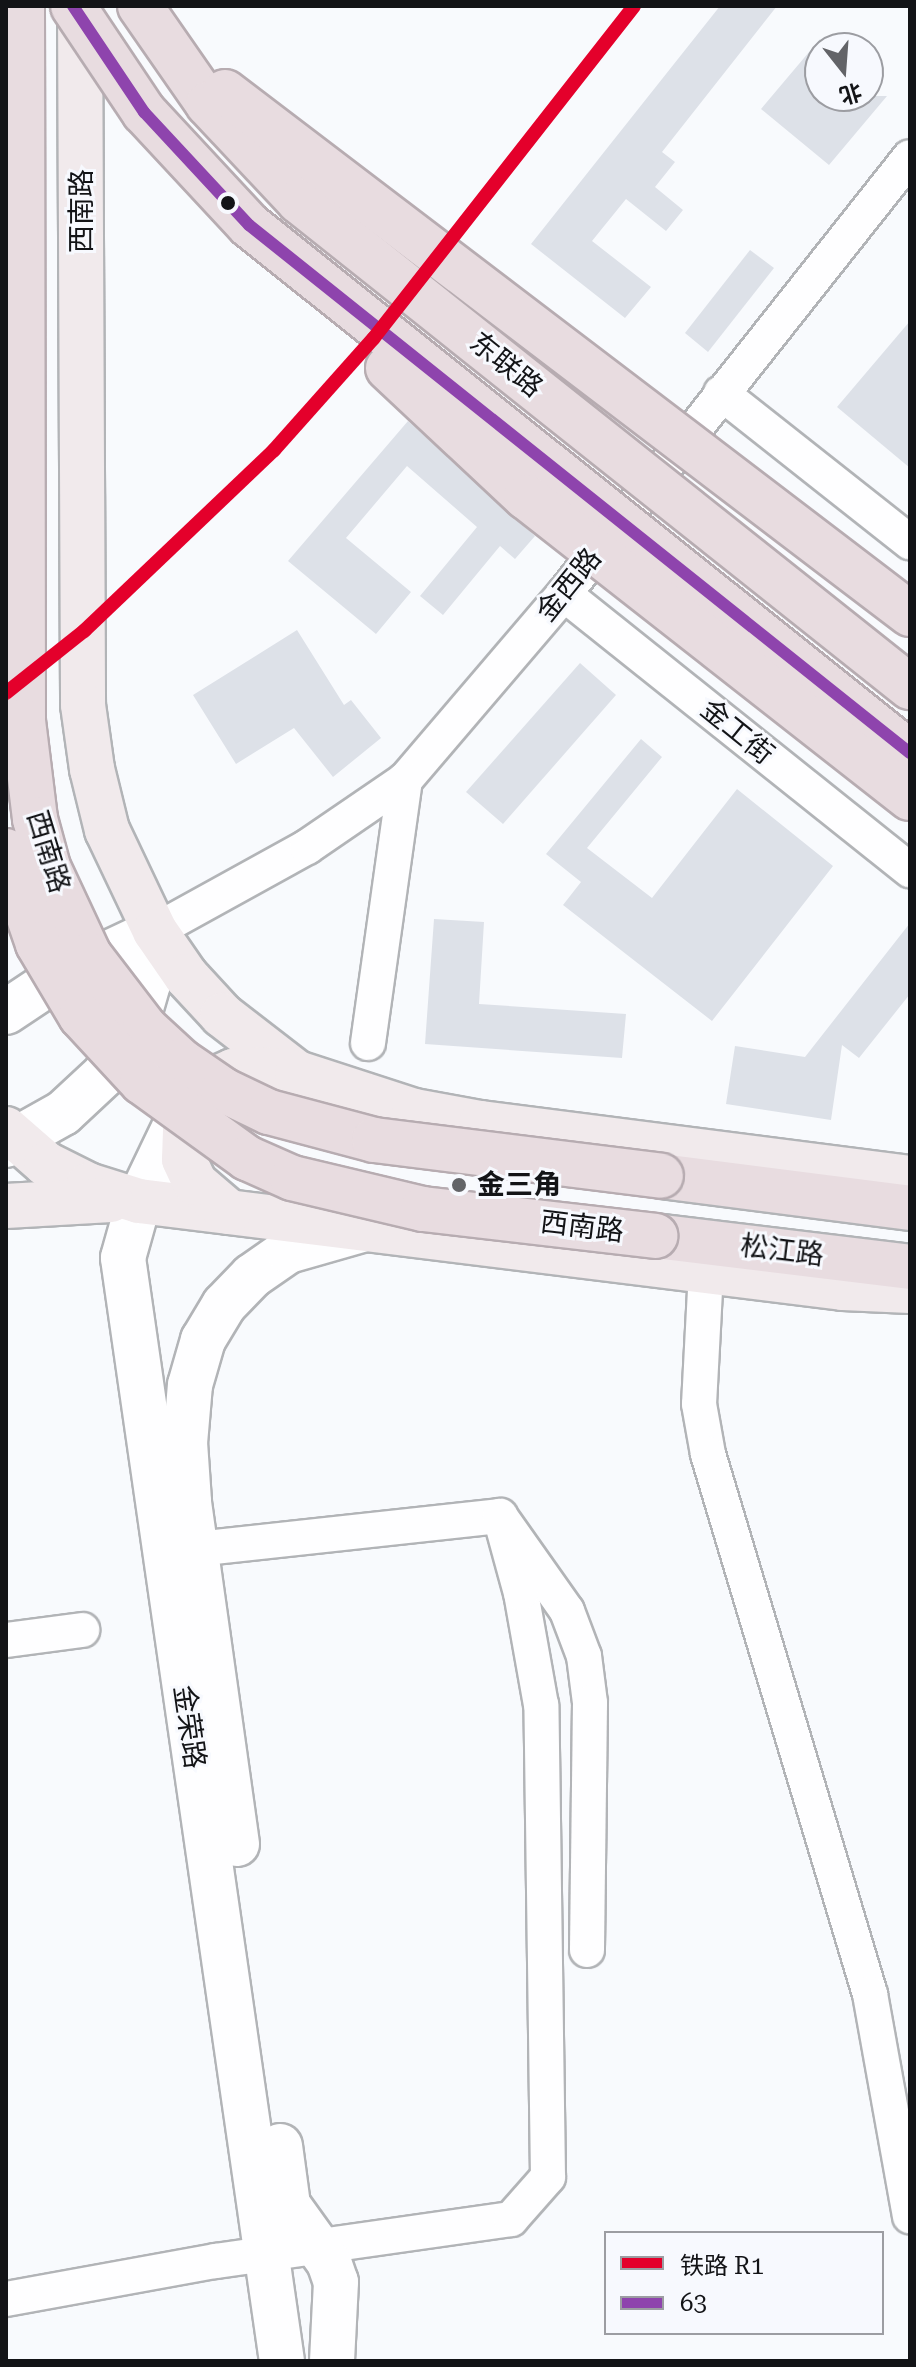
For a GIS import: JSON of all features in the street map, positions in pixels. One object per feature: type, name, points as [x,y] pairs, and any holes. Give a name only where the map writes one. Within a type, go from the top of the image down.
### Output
[{"type":"highway","name":"西南路","points":[[22,6],[24,736],[35,819],[48,867],[89,955],[145,1028],[181,1061],[223,1090],[269,1112],[374,1140],[661,1176]]},
{"type":"highway","name":"东联路","points":[[73,6],[144,112],[249,225],[910,753]]},
{"type":"highway","name":"东联路","points":[[140,6],[208,104],[299,201],[910,687]]},
{"type":"highway","points":[[140,6],[242,107],[580,357],[910,614]]},
{"type":"highway","points":[[249,225],[479,458],[910,798]]},
{"type":"highway","name":"西南路","points":[[6,851],[38,944],[81,1016],[142,1082],[247,1158],[292,1178],[423,1209],[655,1236]]},
{"type":"highway","name":"松江路","points":[[661,1176],[910,1208]]},
{"type":"highway","name":"松江路","points":[[655,1236],[910,1267]]},
{"type":"main road","name":"西南路","points":[[80,6],[83,705],[107,830],[155,931],[186,976],[222,1015],[297,1073]]},
{"type":"main road","points":[[6,120],[81,119]]},
{"type":"main road","points":[[229,1212],[195,1183],[184,1159],[186,1103],[208,1082],[233,1071],[297,1073],[354,1095],[481,1123],[910,1178]]},
{"type":"main road","points":[[9,1138],[88,1185],[139,1201]]},
{"type":"main road","points":[[6,1206],[72,1199],[139,1201],[706,1271],[910,1291]]},
{"type":"street","name":"金西路","points":[[155,931],[307,847],[405,780],[564,594],[910,157]]},
{"type":"street","points":[[721,393],[910,542]]},
{"type":"street","name":"金工街","points":[[564,594],[910,870]]},
{"type":"street","points":[[368,1043],[405,780]]},
{"type":"street","points":[[6,1012],[73,969],[155,931]]},
{"type":"street","points":[[123,1258],[98,1223],[9,1138],[63,1113],[105,1074],[135,1029],[148,984],[155,931]]},
{"type":"street","name":"金荣路","points":[[186,1103],[139,1201],[123,1258],[282,2361]]},
{"type":"street","name":"金荣路","points":[[332,2361],[336,2282],[318,2247],[288,2205],[196,1549],[185,1443],[190,1385],[203,1340],[224,1305],[288,1251],[323,1237],[368,1229]]},
{"type":"street","points":[[706,1271],[699,1404],[708,1454],[870,1994],[909,2205]]},
{"type":"street","points":[[196,1549],[500,1516]]},
{"type":"street","points":[[500,1516],[567,1611],[584,1656],[590,1703],[587,1950]]},
{"type":"street","points":[[6,2299],[265,2255],[511,2219],[548,2177],[541,1705],[521,1593],[500,1516]]},
{"type":"street","points":[[6,1640],[82,1630]]},
{"type":"building","points":[[720,6],[777,6],[662,152],[675,162],[655,187],[683,210],[666,231],[626,199],[592,241],[651,287],[625,318],[531,244]]},
{"type":"building","points":[[804,58],[804,112],[874,112],[829,165],[761,109]]},
{"type":"building","points":[[750,250],[774,268],[708,352],[685,333]]},
{"type":"building","points":[[910,321],[910,468],[837,407]]},
{"type":"building","points":[[408,421],[535,536],[515,559],[500,546],[443,615],[420,596],[477,527],[407,466],[346,538],[411,592],[376,634],[288,561]]},
{"type":"building","points":[[297,630],[344,705],[351,700],[381,738],[333,777],[294,728],[236,764],[193,695]]},
{"type":"building","points":[[580,663],[616,695],[503,824],[466,792]]},
{"type":"building","points":[[641,739],[662,757],[587,848],[652,898],[737,789],[833,866],[712,1021],[563,905],[581,882],[546,854]]},
{"type":"building","points":[[434,919],[484,922],[479,1004],[626,1014],[622,1058],[425,1044]]},
{"type":"building","points":[[910,923],[910,994],[859,1058],[842,1045],[831,1120],[726,1104],[735,1046],[805,1057]]},
{"type":"rail line","name":"R1","points":[[6,693],[84,631],[274,450],[373,339],[634,6]]},
{"type":"transit line","name":"63","points":[[73,6],[144,112],[249,225],[910,753]]},
{"type":"place","name":"金三角","points":[[459,1185]]}]
